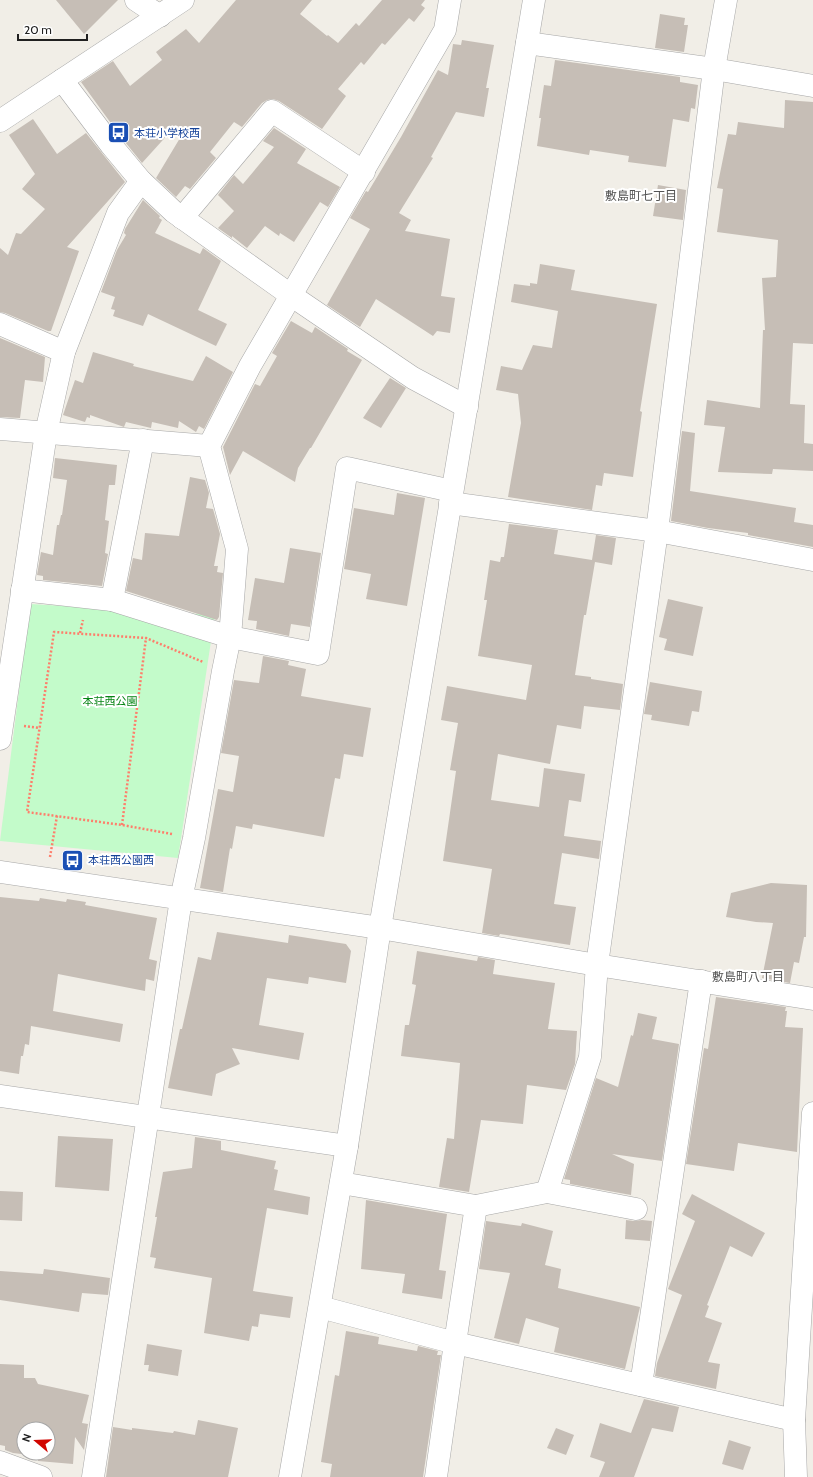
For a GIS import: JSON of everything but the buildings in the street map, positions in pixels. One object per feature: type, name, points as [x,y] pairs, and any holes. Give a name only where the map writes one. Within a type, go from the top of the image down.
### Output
[{"type":"street","points":[[136,0],[160,16]]},
{"type":"street","points":[[0,121],[183,0]]},
{"type":"street","points":[[93,1477],[181,899],[194,838],[230,637],[237,549],[208,446],[250,366],[446,30],[450,0]]},
{"type":"street","points":[[290,1477],[341,1183],[380,928],[534,0]]},
{"type":"street","points":[[547,1192],[590,1057],[597,965],[657,531],[714,69],[726,0]]},
{"type":"street","points":[[527,43],[714,69],[813,86]]},
{"type":"street","points":[[62,80],[141,181],[174,212],[292,296],[413,378],[467,407]]},
{"type":"street","points":[[182,218],[272,111],[364,172]]},
{"type":"street","points":[[0,739],[46,433],[64,352],[118,213],[141,181]]},
{"type":"street","points":[[0,324],[64,352]]},
{"type":"street","points":[[0,428],[208,446]]},
{"type":"street","points":[[112,600],[143,440]]},
{"type":"street","points":[[22,590],[112,600],[230,637],[318,654],[347,468],[451,497],[657,531],[813,560]]},
{"type":"street","points":[[0,872],[380,928],[597,965],[813,999]]},
{"type":"street","points":[[641,1385],[701,981]]},
{"type":"street","points":[[0,1096],[347,1146]]},
{"type":"street","points":[[796,1477],[794,1420],[813,1113]]},
{"type":"street","points":[[341,1183],[476,1206],[547,1192],[636,1209]]},
{"type":"street","points":[[436,1477],[476,1206]]},
{"type":"street","points":[[320,1307],[455,1343],[794,1420]]},
{"type":"street","points":[[0,1462],[41,1477]]},
{"type":"path","points":[[194,838],[122,825],[27,812],[54,632],[146,638],[223,670]]},
{"type":"path","points":[[122,825],[146,638]]},
{"type":"path","points":[[47,879],[57,816]]},
{"type":"green space","name":"本荘西公園","points":[[30,604],[215,615],[178,858],[0,841]]},
{"type":"place","name":"本荘小学校西","points":[[119,133]]},
{"type":"place","name":"本荘西公園西","points":[[72,860]]},
{"type":"district","name":"敷島町七丁目","points":[[641,195]]},
{"type":"district","name":"敷島町八丁目","points":[[748,976]]}]
